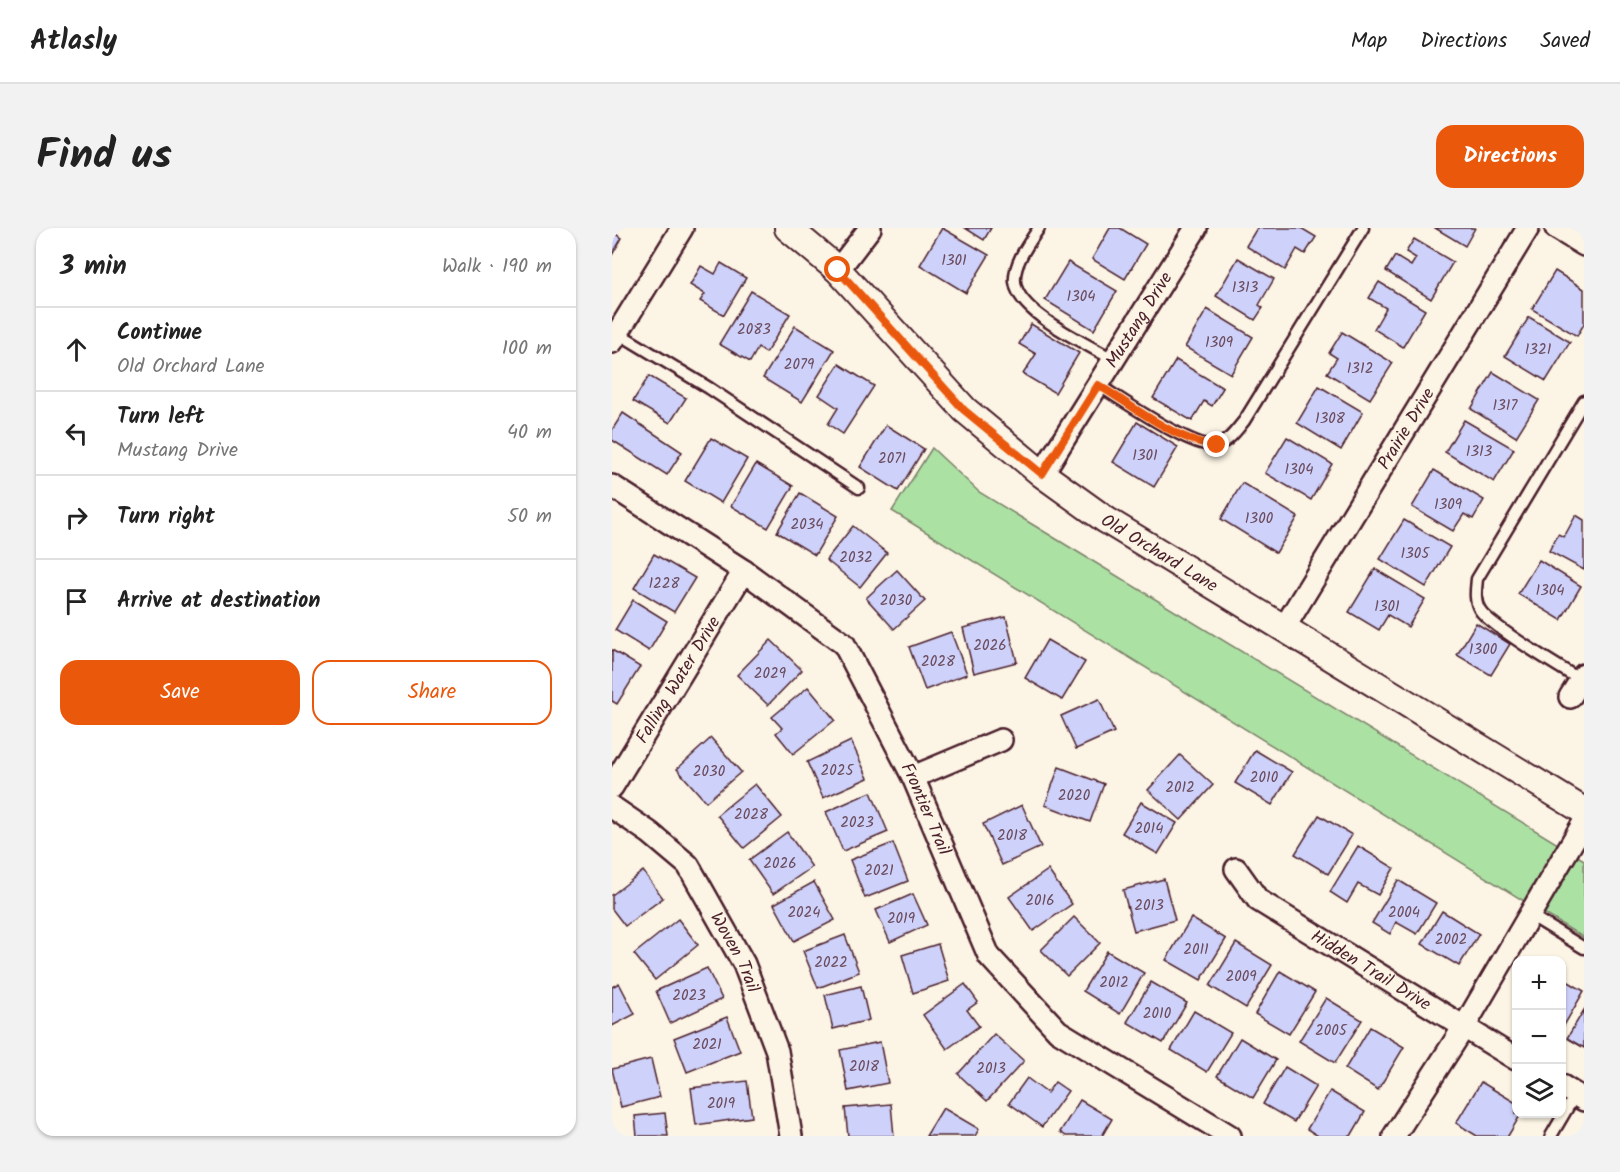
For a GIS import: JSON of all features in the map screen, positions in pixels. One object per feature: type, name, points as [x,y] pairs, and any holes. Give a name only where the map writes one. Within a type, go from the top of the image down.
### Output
[{"type":"street","points":[[615,338],[682,228]]},
{"type":"street","name":"Old Orchard Lane","points":[[788,228],[838,270],[964,410],[1042,474],[1106,520],[1584,811]]},
{"type":"street","points":[[838,270],[870,228]]},
{"type":"street","name":"Mustang Drive","points":[[1042,474],[1196,228]]},
{"type":"street","name":"Prairie Drive","points":[[1284,627],[1528,228]]},
{"type":"street","points":[[1556,228],[1584,245]]},
{"type":"street","name":"Frontier Trail","points":[[612,486],[744,571],[844,644],[913,777],[989,956],[1058,1031],[1230,1136]]},
{"type":"street","name":"Falling Water Drive","points":[[612,787],[744,571]]},
{"type":"street","points":[[913,777],[1002,740]]},
{"type":"street","name":"Woven Trail","points":[[612,807],[650,833],[688,865],[744,964],[777,1051],[791,1136]]},
{"type":"street","points":[[1394,1136],[1464,1027],[1584,822]]},
{"type":"street","name":"Hidden Trail Drive","points":[[1236,869],[1258,900],[1512,1057]]},
{"type":"lane","points":[[1039,228],[1017,266],[1015,283],[1022,300],[1035,313],[1114,360]]},
{"type":"lane","points":[[1098,385],[1184,437],[1201,444],[1217,445],[1233,435],[1244,421],[1363,228]]},
{"type":"lane","points":[[615,338],[709,388],[859,488]]},
{"type":"lane","points":[[1580,684],[1497,626],[1480,611],[1475,593],[1478,579],[1584,401]]},
{"type":"lane","points":[[1530,915],[1584,948]]},
{"type":"lane","points":[[1551,1136],[1574,1094]]},
{"type":"green space","points":[[932,448],[979,492],[1584,860],[1584,938],[892,511]]},
{"type":"building","points":[[942,228],[989,255],[966,293],[920,265]]},
{"type":"building","points":[[965,228],[991,228],[984,240]]},
{"type":"building","points":[[1110,228],[1120,228],[1146,244],[1125,279],[1092,259]]},
{"type":"building","points":[[1257,228],[1301,228],[1316,237],[1305,254],[1297,249],[1285,270],[1246,246]]},
{"type":"building","points":[[1435,228],[1475,228],[1465,246]]},
{"type":"building","points":[[612,232],[622,238],[612,255]]},
{"type":"building","points":[[1414,239],[1453,262],[1431,299],[1386,271],[1395,256],[1411,266],[1416,258],[1406,252]]},
{"type":"building","points":[[1238,258],[1274,279],[1259,305],[1263,308],[1255,320],[1216,296]]},
{"type":"building","points":[[1068,262],[1117,291],[1094,330],[1045,300]]},
{"type":"building","points":[[721,263],[746,278],[724,315],[700,301],[705,294],[690,285],[701,266],[715,274]]},
{"type":"building","points":[[1555,271],[1584,289],[1584,324],[1577,336],[1532,309]]},
{"type":"building","points":[[1379,282],[1425,310],[1403,347],[1374,329],[1386,308],[1369,298]]},
{"type":"building","points":[[751,291],[790,314],[766,353],[758,348],[750,362],[719,344]]},
{"type":"building","points":[[1207,309],[1253,337],[1231,374],[1185,347]]},
{"type":"building","points":[[1529,317],[1570,342],[1546,381],[1505,356]]},
{"type":"building","points":[[1031,324],[1079,353],[1055,393],[1023,374],[1036,354],[1019,344]]},
{"type":"building","points":[[795,326],[834,350],[802,402],[763,378]]},
{"type":"building","points":[[1342,332],[1393,363],[1370,399],[1327,373],[1337,358],[1329,353]]},
{"type":"building","points":[[1176,360],[1223,388],[1212,406],[1204,401],[1192,421],[1153,398]]},
{"type":"building","points":[[839,364],[874,386],[843,434],[828,424],[838,408],[819,395]]},
{"type":"building","points":[[1493,372],[1539,400],[1516,437],[1471,409]]},
{"type":"building","points":[[649,376],[686,398],[670,423],[633,401]]},
{"type":"building","points":[[1319,386],[1363,412],[1341,450],[1297,423]]},
{"type":"building","points":[[623,413],[682,452],[667,475],[612,440],[612,430]]},
{"type":"building","points":[[1464,420],[1514,449],[1494,482],[1445,452]]},
{"type":"building","points":[[1137,422],[1178,447],[1154,487],[1113,462]]},
{"type":"building","points":[[886,425],[924,449],[898,491],[860,467]]},
{"type":"building","points":[[1287,437],[1332,464],[1311,500],[1265,473]]},
{"type":"building","points":[[711,438],[747,459],[721,503],[685,481]]},
{"type":"building","points":[[756,464],[793,486],[768,528],[731,506]]},
{"type":"building","points":[[1434,470],[1484,500],[1473,519],[1464,514],[1453,531],[1412,507]]},
{"type":"building","points":[[1242,483],[1298,517],[1276,553],[1221,519]]},
{"type":"building","points":[[800,493],[838,516],[815,555],[777,532]]},
{"type":"building","points":[[1576,515],[1584,520],[1584,570],[1549,551],[1558,534],[1564,537]]},
{"type":"building","points":[[1404,520],[1450,547],[1426,587],[1380,559]]},
{"type":"building","points":[[853,526],[887,553],[860,587],[826,560]]},
{"type":"building","points":[[654,554],[695,578],[674,612],[634,588]]},
{"type":"building","points":[[1539,560],[1581,586],[1561,620],[1518,594]]},
{"type":"building","points":[[1375,569],[1425,599],[1408,627],[1388,615],[1379,630],[1349,612]]},
{"type":"building","points":[[897,570],[925,601],[894,629],[866,598]]},
{"type":"building","points":[[633,600],[667,621],[649,651],[615,630]]},
{"type":"building","points":[[1006,617],[1017,662],[974,673],[963,628]]},
{"type":"building","points":[[1476,623],[1510,644],[1491,675],[1457,655]]},
{"type":"building","points":[[951,632],[967,674],[925,690],[909,647]]},
{"type":"building","points":[[771,640],[802,670],[768,705],[737,675]]},
{"type":"building","points":[[1047,640],[1085,662],[1062,700],[1025,678]]},
{"type":"building","points":[[612,650],[640,667],[617,704],[612,701]]},
{"type":"building","points":[[808,687],[835,720],[793,754],[776,733],[782,728],[772,717]]},
{"type":"building","points":[[1099,699],[1114,732],[1076,749],[1061,716]]},
{"type":"building","points":[[711,738],[741,772],[706,802],[677,769]]},
{"type":"building","points":[[851,741],[868,778],[823,798],[807,762]]},
{"type":"building","points":[[1255,750],[1292,772],[1272,805],[1235,783]]},
{"type":"building","points":[[1180,755],[1213,785],[1181,820],[1148,790]]},
{"type":"building","points":[[1059,767],[1104,784],[1090,822],[1045,805]]},
{"type":"building","points":[[755,784],[782,817],[744,848],[717,815]]},
{"type":"building","points":[[871,792],[888,832],[843,851],[826,812]]},
{"type":"building","points":[[1141,802],[1177,823],[1158,854],[1122,833]]},
{"type":"building","points":[[1022,805],[1041,847],[1002,865],[983,824]]},
{"type":"building","points":[[1319,815],[1352,835],[1328,874],[1295,854]]},
{"type":"building","points":[[787,832],[812,867],[773,894],[749,860]]},
{"type":"building","points":[[893,843],[908,881],[865,898],[850,860]]},
{"type":"building","points":[[1358,846],[1394,868],[1378,895],[1358,884],[1347,903],[1330,892]]},
{"type":"building","points":[[1048,870],[1072,904],[1033,931],[1009,897]]},
{"type":"building","points":[[643,871],[663,898],[625,926],[612,909],[612,895]]},
{"type":"building","points":[[1164,879],[1175,920],[1134,931],[1123,890]]},
{"type":"building","points":[[1398,880],[1436,903],[1417,934],[1396,922],[1390,934],[1372,923]]},
{"type":"building","points":[[814,882],[835,920],[794,941],[774,904]]},
{"type":"building","points":[[913,894],[927,925],[890,942],[876,910]]},
{"type":"building","points":[[1442,911],[1479,934],[1459,966],[1422,944]]},
{"type":"building","points":[[1074,917],[1100,943],[1067,976],[1041,950]]},
{"type":"building","points":[[1191,918],[1226,939],[1201,980],[1166,960]]},
{"type":"building","points":[[678,919],[698,945],[655,980],[634,954]]},
{"type":"building","points":[[845,935],[859,972],[818,988],[803,951]]},
{"type":"building","points":[[1236,943],[1272,965],[1246,1008],[1210,986]]},
{"type":"building","points":[[938,944],[949,981],[913,993],[902,955]]},
{"type":"building","points":[[1107,951],[1144,973],[1120,1014],[1083,991]]},
{"type":"building","points":[[707,968],[722,999],[670,1023],[656,991]]},
{"type":"building","points":[[1280,971],[1315,992],[1289,1034],[1255,1014]]},
{"type":"building","points":[[1566,980],[1584,991],[1566,1022]]},
{"type":"building","points":[[1151,982],[1187,1003],[1163,1043],[1127,1022]]},
{"type":"building","points":[[619,983],[635,1014],[612,1026],[612,987]]},
{"type":"building","points":[[965,984],[978,1002],[967,1010],[979,1026],[947,1049],[923,1015]]},
{"type":"building","points":[[861,986],[869,1020],[833,1029],[825,995]]},
{"type":"building","points":[[1326,998],[1362,1020],[1335,1063],[1299,1041]]},
{"type":"building","points":[[1584,1010],[1584,1048],[1567,1038]]},
{"type":"building","points":[[1194,1011],[1231,1033],[1207,1072],[1171,1050]]},
{"type":"building","points":[[727,1017],[740,1051],[687,1072],[674,1038]]},
{"type":"building","points":[[1370,1027],[1404,1047],[1378,1090],[1345,1069]]},
{"type":"building","points":[[994,1034],[1024,1061],[987,1101],[958,1074]]},
{"type":"building","points":[[1240,1038],[1276,1060],[1253,1098],[1217,1076]]},
{"type":"building","points":[[880,1042],[888,1083],[848,1091],[840,1050]]},
{"type":"building","points":[[651,1059],[660,1097],[621,1107],[612,1069]]},
{"type":"building","points":[[1285,1067],[1316,1086],[1294,1122],[1263,1104]]},
{"type":"building","points":[[1027,1078],[1047,1093],[1055,1082],[1068,1091],[1042,1127],[1009,1103]]},
{"type":"building","points":[[747,1081],[752,1117],[696,1125],[691,1088]]},
{"type":"building","points":[[1481,1082],[1512,1101],[1512,1118],[1519,1118],[1508,1136],[1477,1136],[1456,1123]]},
{"type":"building","points":[[1330,1091],[1365,1112],[1351,1136],[1318,1136],[1307,1129]]},
{"type":"building","points":[[1080,1100],[1112,1119],[1102,1136],[1066,1136],[1060,1132]]},
{"type":"building","points":[[891,1104],[894,1136],[848,1136],[845,1108]]},
{"type":"building","points":[[943,1108],[979,1129],[975,1136],[926,1136]]},
{"type":"building","points":[[665,1113],[668,1136],[637,1136],[635,1116]]},
{"type":"route","points":[[838,270],[908,344],[964,410],[1042,474],[1098,385],[1184,437],[1201,444],[1217,445]]}]
